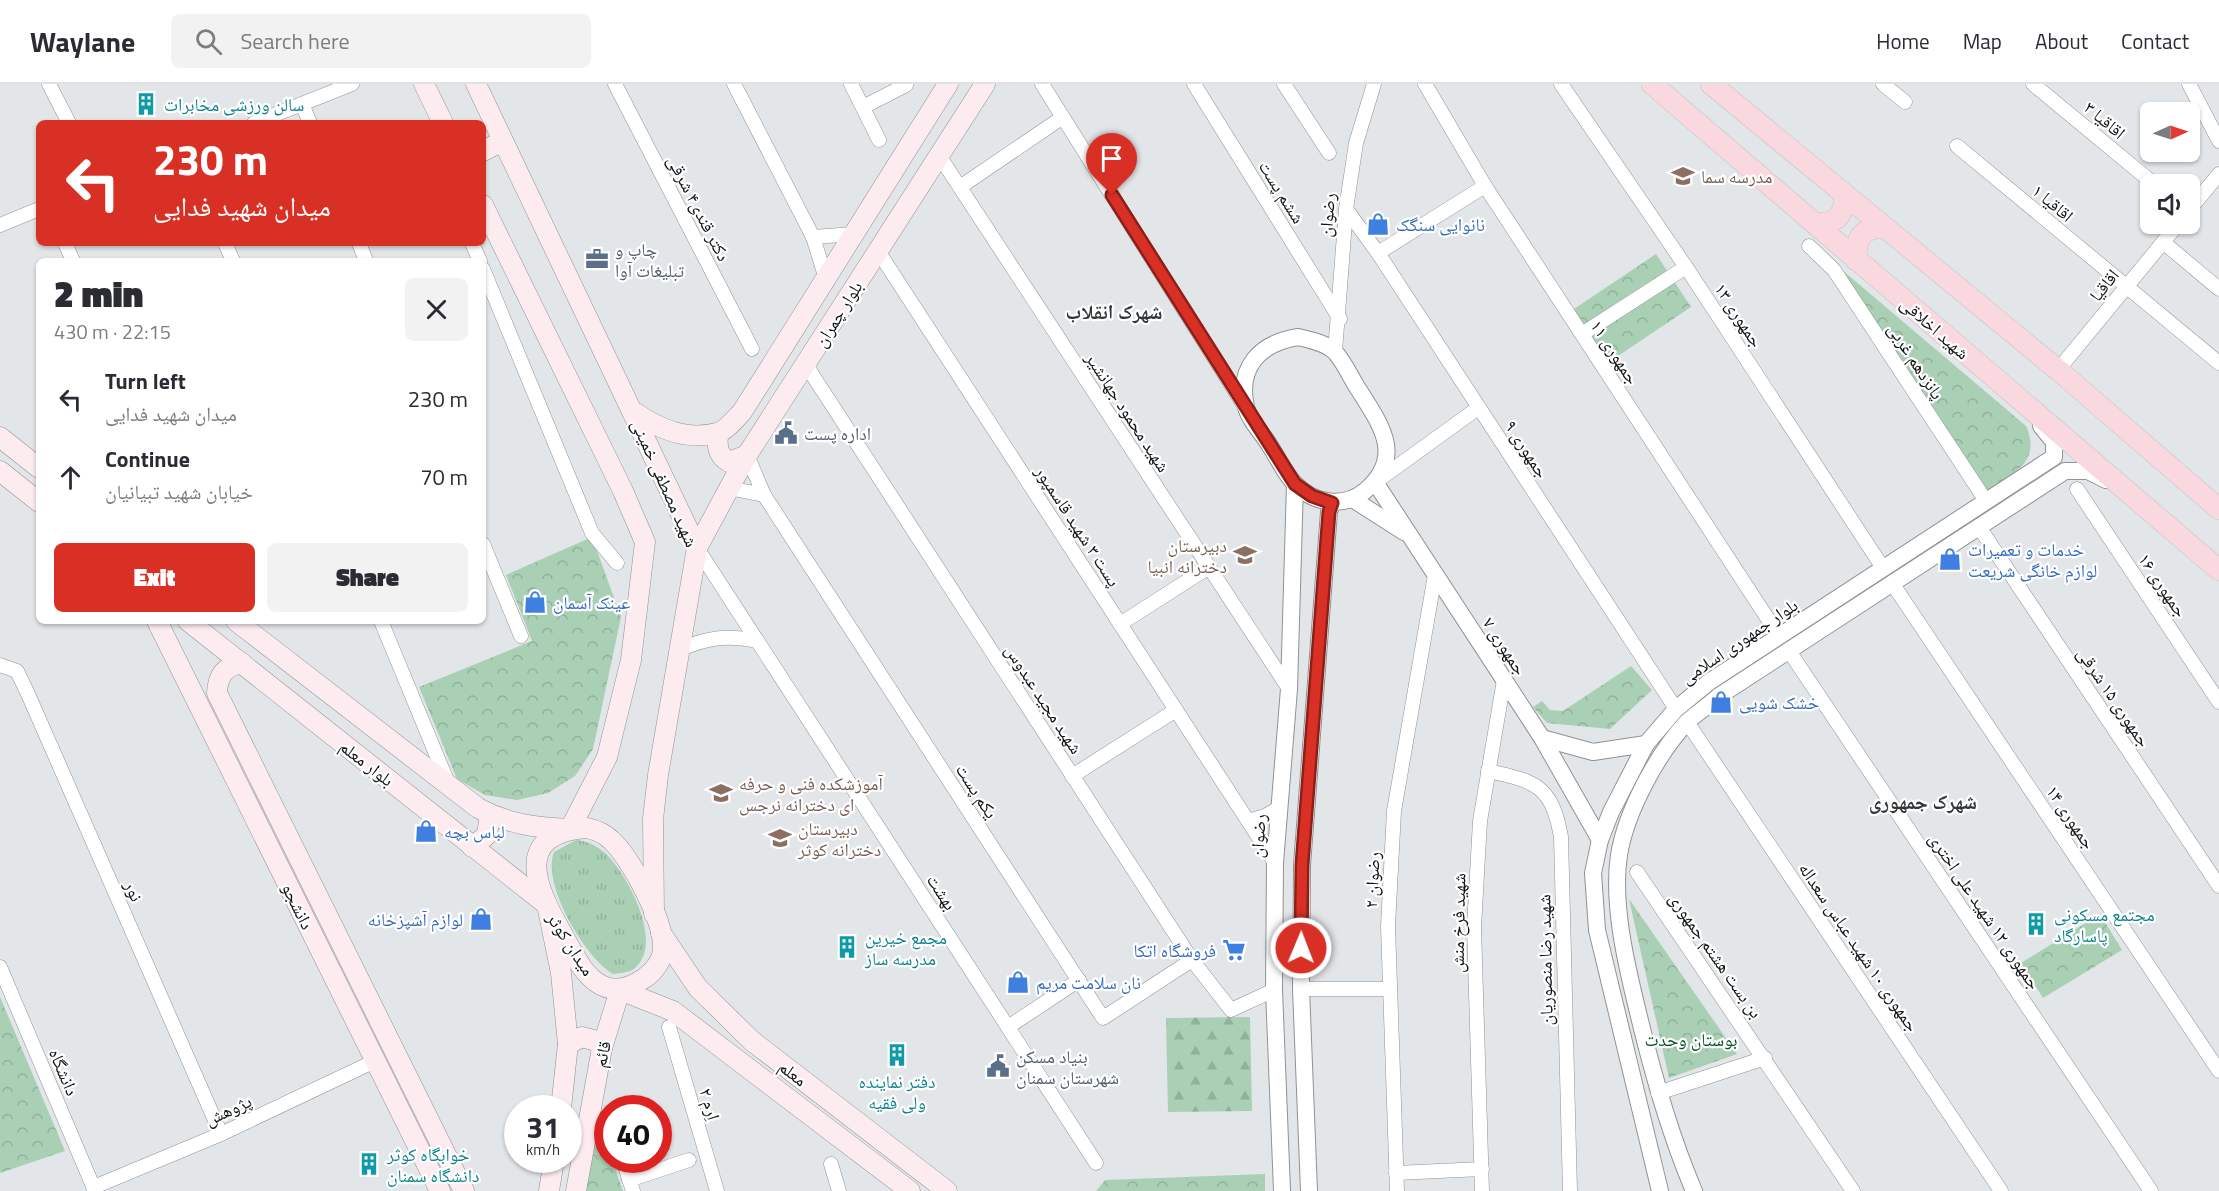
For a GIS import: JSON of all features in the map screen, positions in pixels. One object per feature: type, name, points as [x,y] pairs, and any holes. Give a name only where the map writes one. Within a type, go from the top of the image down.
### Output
[{"type":"main road","points":[[424,84],[442,120]]},
{"type":"main road","name":"شهید مصطفی خمینی","points":[[476,84],[634,411],[697,548],[658,775],[653,819],[654,914]]},
{"type":"main road","name":"بلوار چمران","points":[[718,433],[742,412],[948,84]]},
{"type":"main road","name":"بلوار چمران","points":[[697,548],[747,455],[985,84]]},
{"type":"main road","name":"شهید اخلاقی","points":[[1652,84],[2219,570]]},
{"type":"main road","points":[[1711,84],[2058,370],[2219,509]]},
{"type":"main road","points":[[486,150],[503,141]]},
{"type":"main road","points":[[1815,224],[1828,224],[1838,220],[1845,210],[1845,196]]},
{"type":"main road","points":[[486,212],[623,491],[645,542],[631,660],[607,757],[570,829]]},
{"type":"main road","points":[[1856,260],[1856,245],[1861,233],[1882,226]]},
{"type":"main road","points":[[634,411],[659,428],[688,434],[718,433],[717,445],[721,457],[729,462],[747,455]]},
{"type":"main road","points":[[0,437],[36,466]]},
{"type":"main road","points":[[0,471],[36,500]]},
{"type":"main road","name":"دانشجو","points":[[158,624],[440,1191]]},
{"type":"main road","name":"بلوار معلم","points":[[192,624],[547,905]]},
{"type":"main road","name":"بلوار معلم","points":[[240,624],[450,787],[490,815],[518,824],[570,829]]},
{"type":"main road","name":"دانشجو","points":[[242,663],[222,672],[217,682],[217,693],[464,1191]]},
{"type":"main road","points":[[254,817],[273,807]]},
{"type":"main road","points":[[472,847],[487,835],[490,815]]},
{"type":"main road","points":[[570,829],[587,828],[599,831],[611,840],[635,873],[661,933],[663,953],[656,967],[634,985],[620,990]]},
{"type":"main road","name":"میدان کوثر","points":[[570,829],[555,835],[541,848],[536,862],[536,880],[547,905],[587,974],[599,984],[620,990]]},
{"type":"main road","name":"قائم","points":[[547,905],[561,973],[567,1044],[562,1095]]},
{"type":"main road","name":"معلم","points":[[661,933],[698,988],[752,1041],[946,1191]]},
{"type":"main road","name":"قائم","points":[[576,1191],[602,1048],[620,990]]},
{"type":"main road","name":"معلم","points":[[620,990],[673,1011],[910,1191]]},
{"type":"main road","points":[[567,1044],[582,1036],[597,1041],[602,1048]]},
{"type":"main road","points":[[375,1061],[394,1050]]},
{"type":"main road","points":[[549,1191],[552,1173]]},
{"type":"street","points":[[50,84],[68,120]]},
{"type":"street","points":[[262,120],[352,84]]},
{"type":"street","name":"دکتر قندی۴ شرقی","points":[[615,84],[752,350]]},
{"type":"street","points":[[734,84],[813,237],[826,279]]},
{"type":"street","points":[[851,84],[879,140]]},
{"type":"street","points":[[1042,84],[1295,484],[1312,496],[1332,503],[1354,500],[1375,482],[1478,408]]},
{"type":"street","name":"ششم پست","points":[[1194,84],[1340,319]]},
{"type":"street","points":[[1284,84],[1329,153]]},
{"type":"street","name":"رضوان","points":[[1335,352],[1340,319],[1346,209],[1356,143],[1374,84]]},
{"type":"street","name":"جمهوری ۱۱","points":[[1425,84],[1485,186],[1779,636]]},
{"type":"street","name":"جمهوری ۱۳","points":[[1561,84],[1686,267],[1883,568]]},
{"type":"street","points":[[1883,84],[1905,102]]},
{"type":"street","name":"اقاقیا ۳","points":[[2033,84],[2142,174]]},
{"type":"street","points":[[2189,84],[2219,141]]},
{"type":"street","points":[[863,107],[906,85]]},
{"type":"street","points":[[302,104],[309,120]]},
{"type":"street","points":[[960,187],[1063,117]]},
{"type":"street","name":"اقاقیا ۱","points":[[1958,146],[2219,363]]},
{"type":"street","name":"شهید محمود جهانشیر","points":[[938,154],[1289,689]]},
{"type":"street","points":[[2200,197],[2219,174]]},
{"type":"street","points":[[1378,253],[1485,186]]},
{"type":"street","name":"جمهوری ۹","points":[[1346,209],[1378,253],[1676,709]]},
{"type":"street","points":[[0,225],[36,210]]},
{"type":"street","points":[[813,237],[854,234]]},
{"type":"street","name":"اقاقیا","points":[[2058,370],[2170,234]]},
{"type":"street","points":[[2163,242],[2219,289]]},
{"type":"street","name":"پانزدهم غربی","points":[[1809,246],[1834,270],[1986,501]]},
{"type":"street","name":"پست ۳ شهید قاسمپور","points":[[878,251],[1275,863]]},
{"type":"street","points":[[1582,334],[1686,267]]},
{"type":"street","points":[[486,276],[591,533],[617,562]]},
{"type":"street","points":[[1246,409],[1245,389],[1248,368],[1260,351],[1277,340],[1298,337],[1318,342],[1335,352],[1383,428],[1387,448],[1384,470],[1375,482]]},
{"type":"street","name":"شهید مجید عبدوس","points":[[806,365],[1192,960],[1231,1010],[1274,990]]},
{"type":"street","points":[[2028,408],[2054,442],[2054,457],[2065,460],[2065,471],[2088,471],[2123,488]]},
{"type":"street","name":"یکم پست","points":[[747,455],[764,495],[1103,1018],[1192,960]]},
{"type":"street","name":"بلوار جمهوری اسلامی","points":[[1660,1191],[1597,930],[1593,873],[1600,840],[1611,812],[1646,744],[1676,709],[1709,682],[2054,457]]},
{"type":"street","name":"بلوار جمهوری اسلامی","points":[[1694,1191],[1675,1146],[1658,1093],[1619,926],[1619,856],[1628,819],[1662,754],[1688,722],[1719,696],[2065,471]]},
{"type":"street","name":"جمهوری ۷","points":[[1375,482],[1542,738],[1600,840]]},
{"type":"street","name":"رضوان","points":[[1282,1191],[1274,990],[1275,863],[1289,689],[1295,484]]},
{"type":"street","points":[[728,488],[764,495]]},
{"type":"street","name":"جمهوری ۱۶","points":[[2077,489],[2219,702]]},
{"type":"street","points":[[1354,500],[1408,535]]},
{"type":"street","points":[[1309,1191],[1301,989],[1302,865],[1329,512],[1332,503]]},
{"type":"street","name":"جمهوری ۱۵ شرقی","points":[[1978,527],[2219,886]]},
{"type":"street","name":"بهشت","points":[[697,548],[1096,1163]]},
{"type":"street","points":[[486,551],[521,636]]},
{"type":"street","points":[[1120,624],[1209,567]]},
{"type":"street","name":"رضوان ۲","points":[[1397,1191],[1388,926],[1394,811],[1435,575]]},
{"type":"street","name":"جمهوری ۱۴","points":[[1892,584],[2219,1071]]},
{"type":"street","points":[[382,624],[450,787]]},
{"type":"street","points":[[681,649],[705,638],[723,636],[758,641]]},
{"type":"street","name":"جمهوری ۱۲ شهید علی اختری","points":[[1789,651],[2151,1191]]},
{"type":"street","name":"نور","points":[[5,666],[17,671],[28,694],[221,1134]]},
{"type":"street","name":"شهید فرخ منش","points":[[1482,1191],[1474,927],[1480,821],[1504,680]]},
{"type":"street","points":[[1072,776],[1176,710]]},
{"type":"street","name":"جمهوری ۱۰ شهید عباس سعداله","points":[[1688,722],[2001,1191]]},
{"type":"street","points":[[1542,738],[1593,752],[1646,744]]},
{"type":"street","points":[[406,753],[425,755],[430,751],[431,742]]},
{"type":"street","name":"شهید رضا منصوریان","points":[[1488,771],[1538,785],[1556,810],[1561,837],[1570,1191]]},
{"type":"street","points":[[1248,821],[1265,816],[1279,808]]},
{"type":"street","name":"بن بست هشتم جمهوری","points":[[1637,872],[1853,1191]]},
{"type":"street","name":"دانشگاه","points":[[0,968],[94,1189]]},
{"type":"street","points":[[1008,1027],[1079,980]]},
{"type":"street","points":[[1301,989],[1390,989]]},
{"type":"street","name":"اِرم ۲","points":[[669,1026],[717,1191]]},
{"type":"street","points":[[1626,1054],[1646,1048]]},
{"type":"street","points":[[1658,1093],[1765,1058]]},
{"type":"street","name":"پژوهش","points":[[94,1189],[221,1134],[375,1061]]},
{"type":"street","points":[[631,1185],[689,1160]]},
{"type":"street","points":[[831,1164],[839,1191]]},
{"type":"street","points":[[1396,1173],[1482,1169]]},
{"type":"green space","points":[[1656,254],[1691,307],[1606,364],[1571,311]]},
{"type":"green space","points":[[1841,269],[2026,426],[2030,439],[2030,450],[2021,468],[1982,494]]},
{"type":"green space","points":[[592,537],[621,617],[593,749],[575,776],[548,793],[517,800],[485,795],[457,779],[419,687],[532,641],[506,575]]},
{"type":"green space","points":[[1631,666],[1652,690],[1610,729],[1547,723],[1533,707],[1542,701],[1550,710],[1563,711]]},
{"type":"green space","points":[[576,840],[591,844],[605,853],[623,876],[640,909],[646,943],[643,957],[630,971],[613,974],[590,953],[568,919],[560,900],[554,882],[552,865],[554,852]]},
{"type":"green space","name":"بوستان وحدت","points":[[1629,899],[1737,1054],[1669,1078]]},
{"type":"green space","points":[[2100,914],[2122,950],[2043,998],[2021,963]]},
{"type":"green space","points":[[0,997],[65,1151],[0,1173]]},
{"type":"green space","points":[[1250,1017],[1252,1111],[1168,1112],[1166,1018]]},
{"type":"green space","points":[[594,1142],[594,1173],[617,1173],[623,1191],[580,1191],[586,1155]]},
{"type":"green space","points":[[1265,1174],[1265,1191],[1096,1191],[1105,1180]]},
{"type":"place","name":"سالن ورزشی مخابرات","points":[[146,104]]},
{"type":"place","name":"مدرسه سما","points":[[1683,176]]},
{"type":"place","name":"نانوایی سنگک","points":[[1378,224]]},
{"type":"place","name":"چاپ و تبلیغات آوا","points":[[597,259]]},
{"type":"place","name":"اداره پست","points":[[786,433]]},
{"type":"place","name":"دبیرستان دخترانه انبیا","points":[[1245,555]]},
{"type":"place","name":"خدمات و تعمیرات لوازم خانگی شریعت","points":[[1950,559]]},
{"type":"place","name":"عینک آسمان","points":[[535,602]]},
{"type":"place","name":"خشک شویی","points":[[1721,702]]},
{"type":"place","name":"آموزشکده فنی و حرفه ای دخترانه نرجس","points":[[721,793]]},
{"type":"place","name":"لباس بچه","points":[[426,831]]},
{"type":"place","name":"دبیرستان دخترانه کوثر","points":[[780,838]]},
{"type":"place","name":"لوازم آشپزخانه","points":[[481,919]]},
{"type":"place","name":"مجتمع مسکونی پاسارگاد","points":[[2036,924]]},
{"type":"place","name":"مجمع خیرین مدرسه ساز","points":[[847,947]]},
{"type":"place","name":"فروشگاه اتکا","points":[[1234,950]]},
{"type":"place","name":"نان سلامت مریم","points":[[1018,982]]},
{"type":"place","name":"دفتر نماینده ولی فقیه","points":[[897,1055]]},
{"type":"place","name":"بنیاد مسکن شهرستان سمنان","points":[[998,1066]]},
{"type":"place","name":"خوابگاه کوثر دانشگاه سمنان","points":[[369,1164]]},
{"type":"district","name":"شهرک انقلاب","points":[[1114,311]]},
{"type":"district","name":"شهرک جمهوری","points":[[1923,801]]},
{"type":"route","points":[[1112,195],[1295,484],[1312,496],[1332,503],[1329,512],[1302,865],[1301,948]]}]
